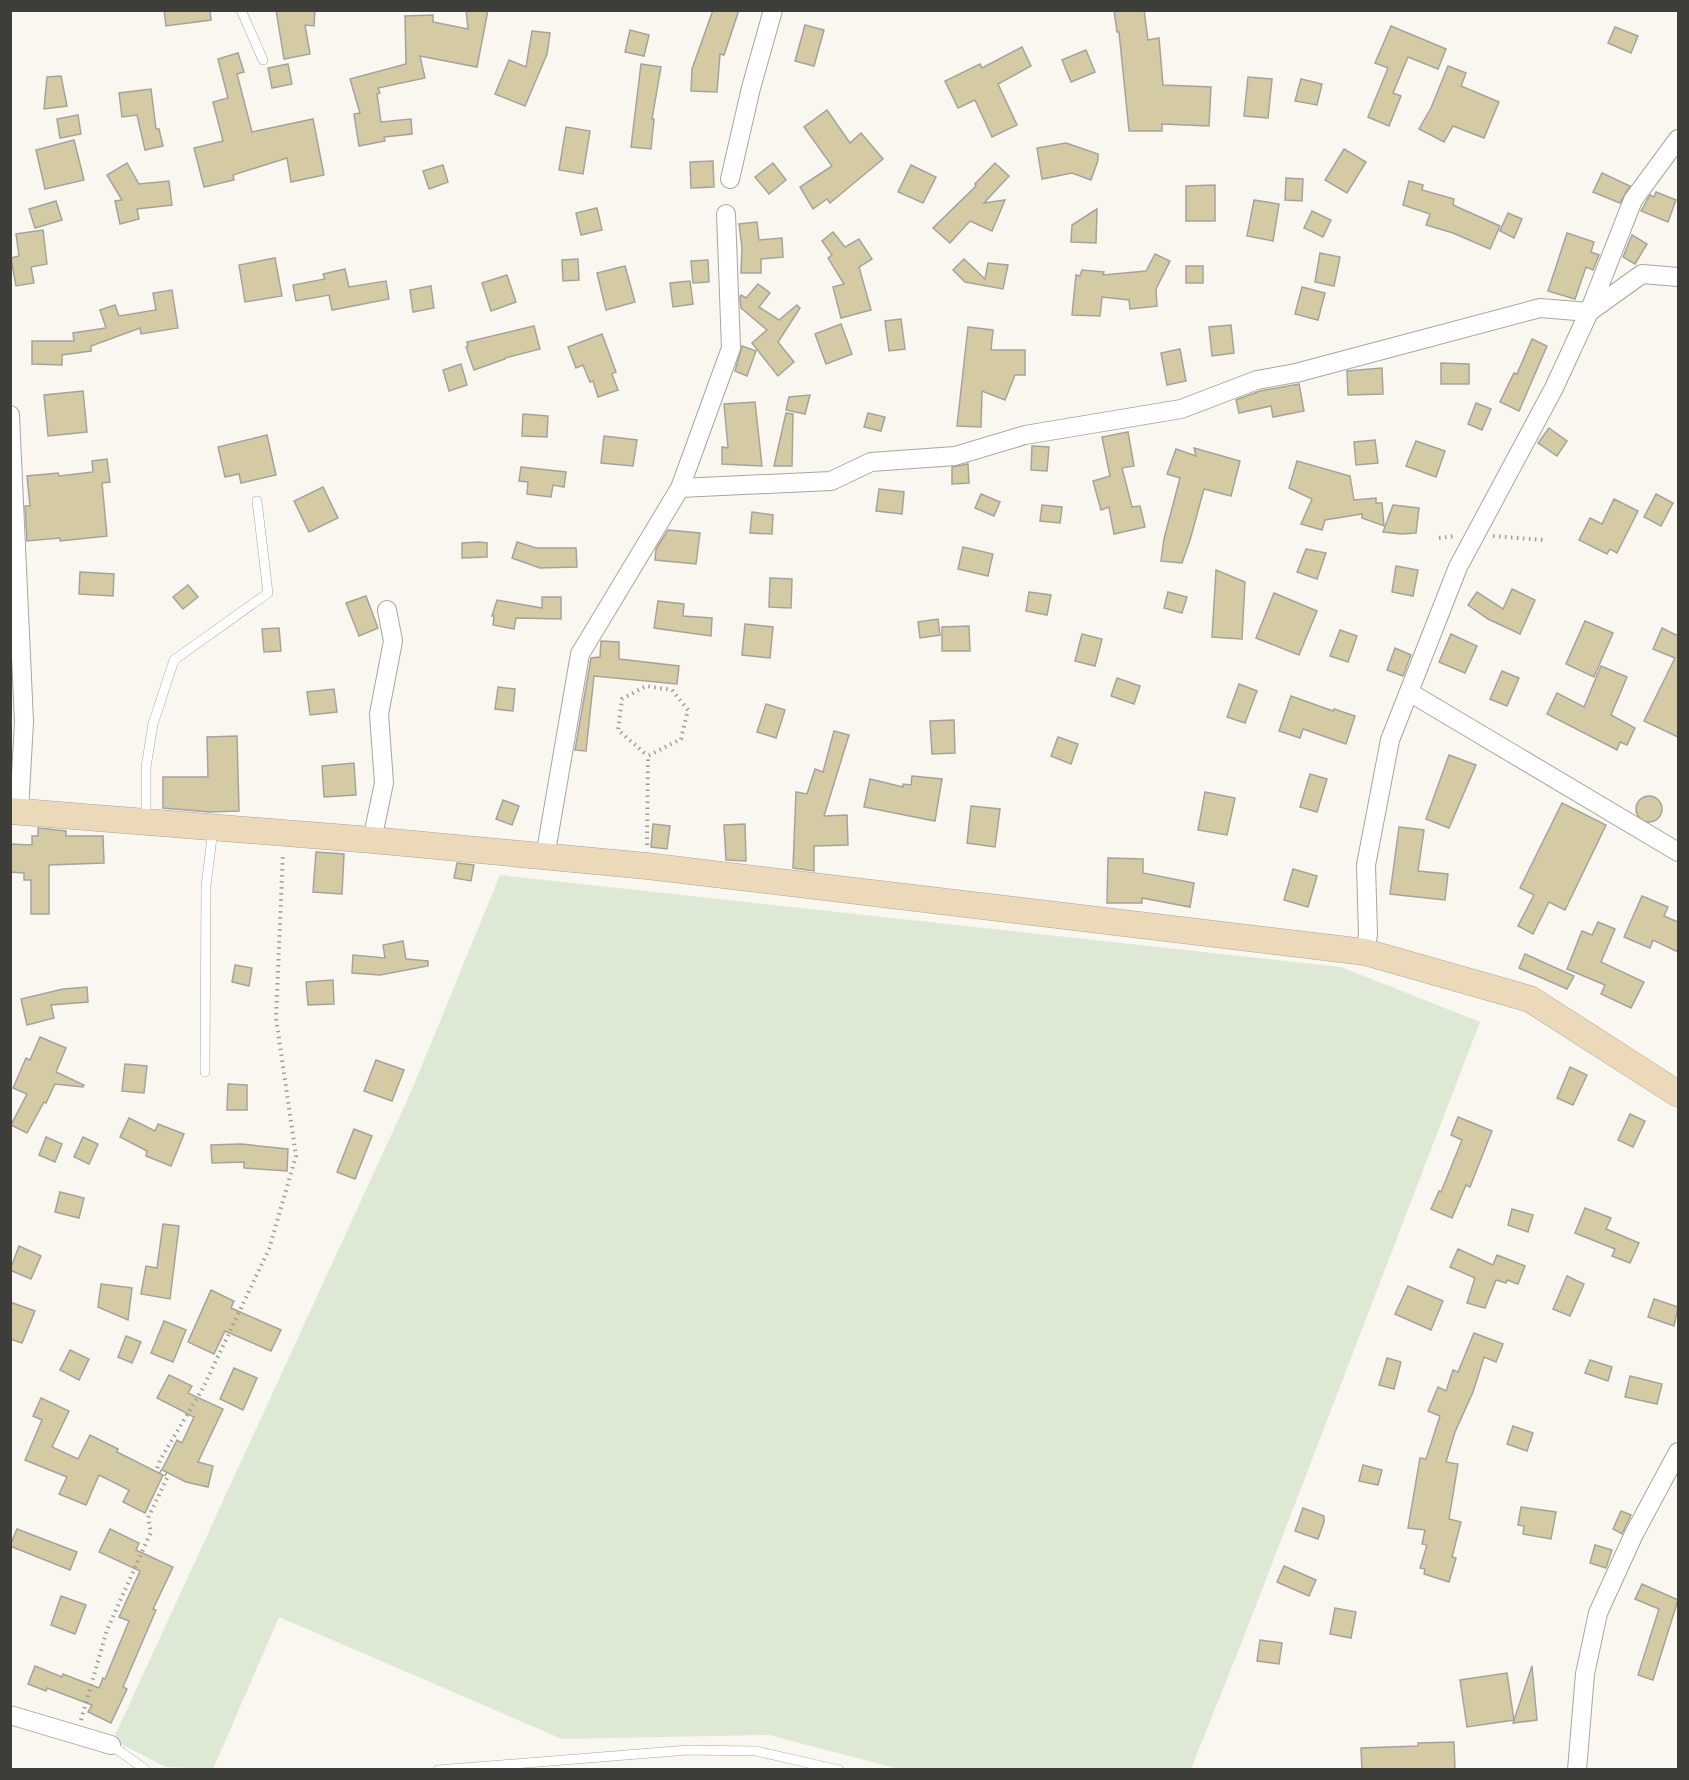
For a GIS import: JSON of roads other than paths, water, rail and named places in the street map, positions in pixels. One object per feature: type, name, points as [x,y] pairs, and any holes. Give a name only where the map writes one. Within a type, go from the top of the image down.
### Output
[{"type":"street","points":[[730,179],[751,88],[773,10]]},
{"type":"street","points":[[1365,952],[1368,935],[1366,865],[1390,740],[1458,567],[1554,388],[1589,312],[1633,200],[1678,139]]},
{"type":"street","points":[[545,857],[580,654],[680,488],[731,348],[726,214]]},
{"type":"street","points":[[680,488],[831,481],[871,462],[955,456],[1025,435],[1181,409],[1257,380],[1296,373],[1540,308],[1589,312],[1642,274],[1678,277]]},
{"type":"street","points":[[10,415],[24,722],[15,811],[284,832],[647,866],[1365,952],[1530,999],[1678,1094]]},
{"type":"street","points":[[372,840],[384,783],[379,714],[393,641],[387,610]]},
{"type":"street","points":[[1409,692],[1678,852]]},
{"type":"street","points":[[1577,1770],[1585,1674],[1598,1613],[1634,1534],[1678,1452]]},
{"type":"street","points":[[10,1715],[111,1745]]},
{"type":"lane","points":[[241,10],[263,60]]},
{"type":"lane","points":[[146,822],[146,767],[153,724],[174,660],[268,593],[257,501]]},
{"type":"lane","points":[[205,1072],[206,886],[214,827]]},
{"type":"lane","points":[[111,1745],[146,1770]]},
{"type":"lane","points":[[438,1770],[688,1750],[756,1752],[839,1770]]}]
